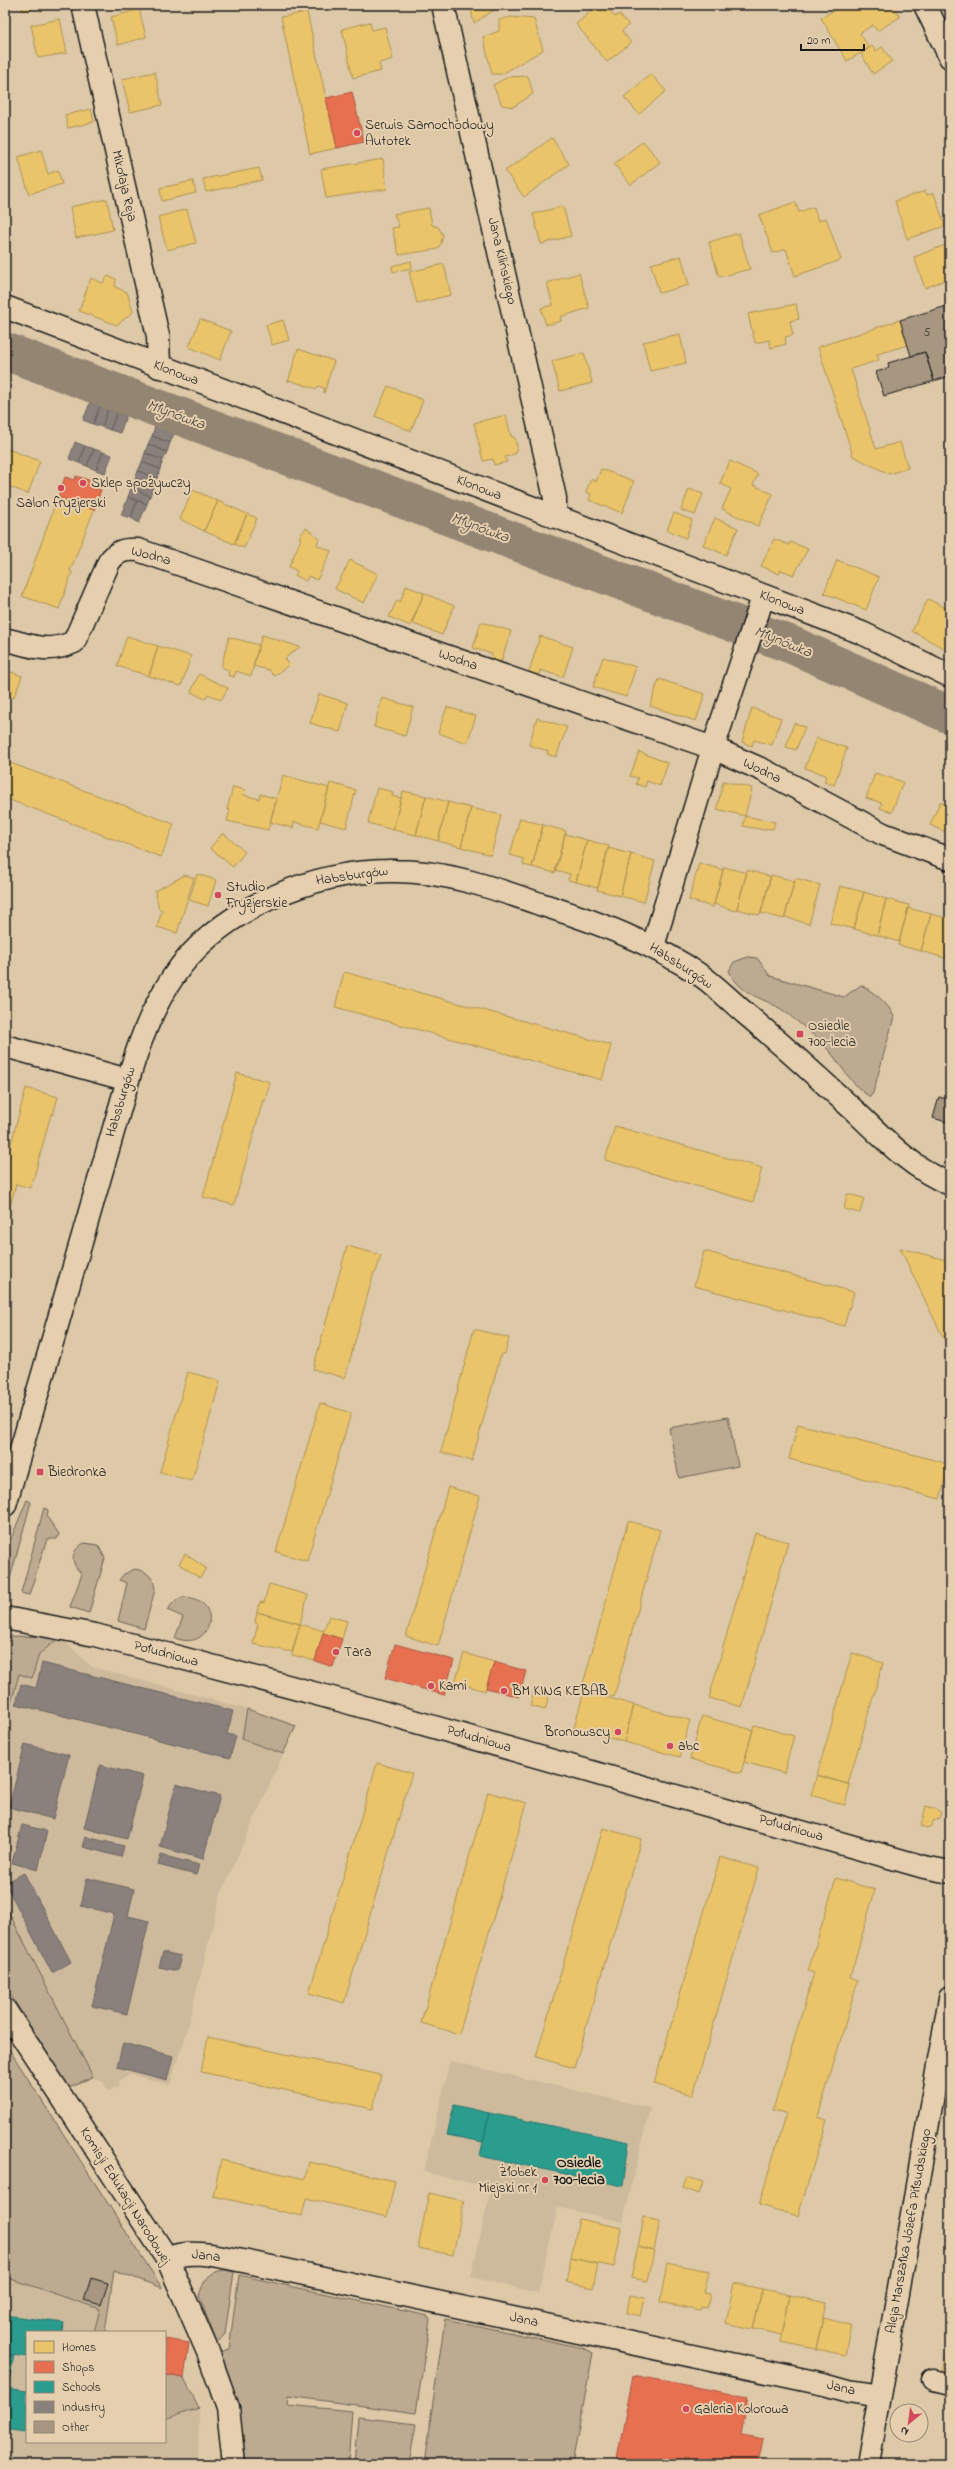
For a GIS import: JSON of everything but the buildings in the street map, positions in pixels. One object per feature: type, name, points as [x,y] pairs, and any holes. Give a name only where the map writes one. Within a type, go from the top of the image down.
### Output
[{"type":"street","name":"Mikołaja Reja","points":[[83,5],[158,336],[159,367]]},
{"type":"street","name":"Jana Kilińskiego","points":[[443,5],[555,498],[555,517]]},
{"type":"street","points":[[925,5],[950,57]]},
{"type":"street","name":"Klonowa","points":[[5,307],[763,597],[862,633],[950,676]]},
{"type":"street","name":"Wodna","points":[[5,639],[46,650],[63,648],[74,642],[109,562],[115,554],[125,549],[138,550],[713,748],[763,770],[883,834],[950,859]]},
{"type":"street","points":[[653,946],[713,748],[763,597]]},
{"type":"street","name":"Habsburgów","points":[[5,1506],[136,1052],[153,1014],[172,978],[188,957],[211,935],[247,911],[275,895],[311,882],[342,875],[396,870],[441,876],[491,887],[562,911],[653,946],[704,978],[787,1048],[917,1167],[950,1184]]},
{"type":"street","points":[[5,1046],[128,1080]]},
{"type":"street","name":"Południowa","points":[[5,1618],[95,1635],[343,1700],[924,1867],[950,1872]]},
{"type":"street","name":"Aleja Marszałka Józefa Piłsudskiego","points":[[868,2464],[950,1998]]},
{"type":"street","name":"Komisji Edukacji Narodowej","points":[[5,2010],[167,2258],[208,2352],[228,2408],[234,2464]]},
{"type":"street","name":"Jana","points":[[167,2258],[181,2254],[203,2253],[824,2384],[849,2391],[880,2396]]},
{"type":"shaded area","points":[[748,957],[757,958],[770,976],[844,997],[861,985],[884,1002],[894,1017],[873,1093],[870,1097],[854,1083],[832,1054],[809,1031],[784,1011],[754,996],[734,980],[729,971],[734,962]]},
{"type":"shaded area","points":[[728,1417],[738,1466],[679,1478],[669,1428]]},
{"type":"shaded area","points":[[27,1500],[31,1502],[9,1582],[5,1580],[5,1553]]},
{"type":"shaded area","points":[[44,1508],[48,1510],[47,1517],[59,1534],[57,1539],[47,1539],[29,1595],[21,1593]]},
{"type":"shaded area","points":[[84,1543],[98,1545],[105,1558],[89,1613],[70,1607],[82,1574],[75,1566],[73,1558],[76,1550]]},
{"type":"shaded area","points":[[135,1569],[143,1571],[150,1576],[155,1590],[144,1629],[118,1621],[127,1583],[119,1580],[124,1574]]},
{"type":"shaded area","points":[[183,1597],[196,1599],[205,1606],[209,1614],[209,1623],[205,1632],[198,1638],[188,1641],[175,1638],[183,1617],[167,1610],[176,1600]]},
{"type":"shaded area","points":[[5,1636],[60,1637],[39,1654],[32,1678],[19,1674],[5,1725]]},
{"type":"shaded area","points":[[60,1637],[92,1667],[247,1709],[242,1739],[283,1754],[220,1896],[184,2042],[170,2085],[130,2074],[118,2082],[119,2085],[109,2091],[102,2081],[93,2077],[5,1905],[5,1725],[19,1674],[32,1678],[39,1654]]},
{"type":"shaded area","points":[[247,1709],[296,1726],[283,1754],[242,1739]]},
{"type":"shaded area","points":[[5,1905],[93,2077],[69,2087],[5,1986]]},
{"type":"shaded area","points":[[5,2043],[162,2288],[114,2270],[105,2331],[94,2331],[100,2309],[5,2277]]},
{"type":"shaded area","name":"Żłobek Miejski nr 1","points":[[450,2061],[650,2108],[623,2222],[558,2207],[538,2293],[471,2277],[491,2188],[424,2172]]},
{"type":"shaded area","points":[[225,2270],[234,2272],[225,2334],[217,2343],[199,2296],[202,2286],[211,2275],[215,2272]]},
{"type":"shaded area","points":[[239,2275],[428,2316],[430,2319],[416,2413],[288,2396],[287,2405],[352,2411],[348,2464],[243,2464],[235,2398],[220,2352],[229,2349]]},
{"type":"shaded area","points":[[5,2277],[100,2310],[94,2331],[26,2331],[26,2443],[166,2443],[166,2419],[199,2408],[198,2464],[5,2464]]},
{"type":"shaded area","points":[[445,2319],[584,2348],[593,2353],[572,2464],[424,2464]]},
{"type":"shaded area","points":[[166,2375],[184,2378],[199,2408],[166,2419]]},
{"type":"shaded area","points":[[358,2417],[416,2424],[409,2464],[354,2464]]},
{"type":"waterway","name":"Młynówka","points":[[5,351],[792,645],[950,715]]},
{"type":"place","name":"Serwis Samochodowy Autotek","points":[[357,133]]},
{"type":"place","name":"Sklep spożywczy","points":[[83,483]]},
{"type":"place","name":"Salon fryzjerski","points":[[61,488]]},
{"type":"place","name":"Studio Fryzjerskie","points":[[218,895]]},
{"type":"place","name":"Osiedle 700-lecia","points":[[800,1034]]},
{"type":"place","name":"Biedronka","points":[[40,1472]]},
{"type":"place","name":"Tara","points":[[336,1652]]},
{"type":"place","name":"Kami","points":[[431,1686]]},
{"type":"place","name":"BM KING KEBAB","points":[[504,1691]]},
{"type":"place","name":"Bronowscy","points":[[618,1732]]},
{"type":"place","name":"abc","points":[[670,1746]]},
{"type":"place","name":"Żłobek Miejski nr 1","points":[[545,2180]]},
{"type":"place","name":"Galeria Kolorowa","points":[[686,2409]]},
{"type":"district","name":"Osiedle 700-lecia","points":[[579,2172]]}]
